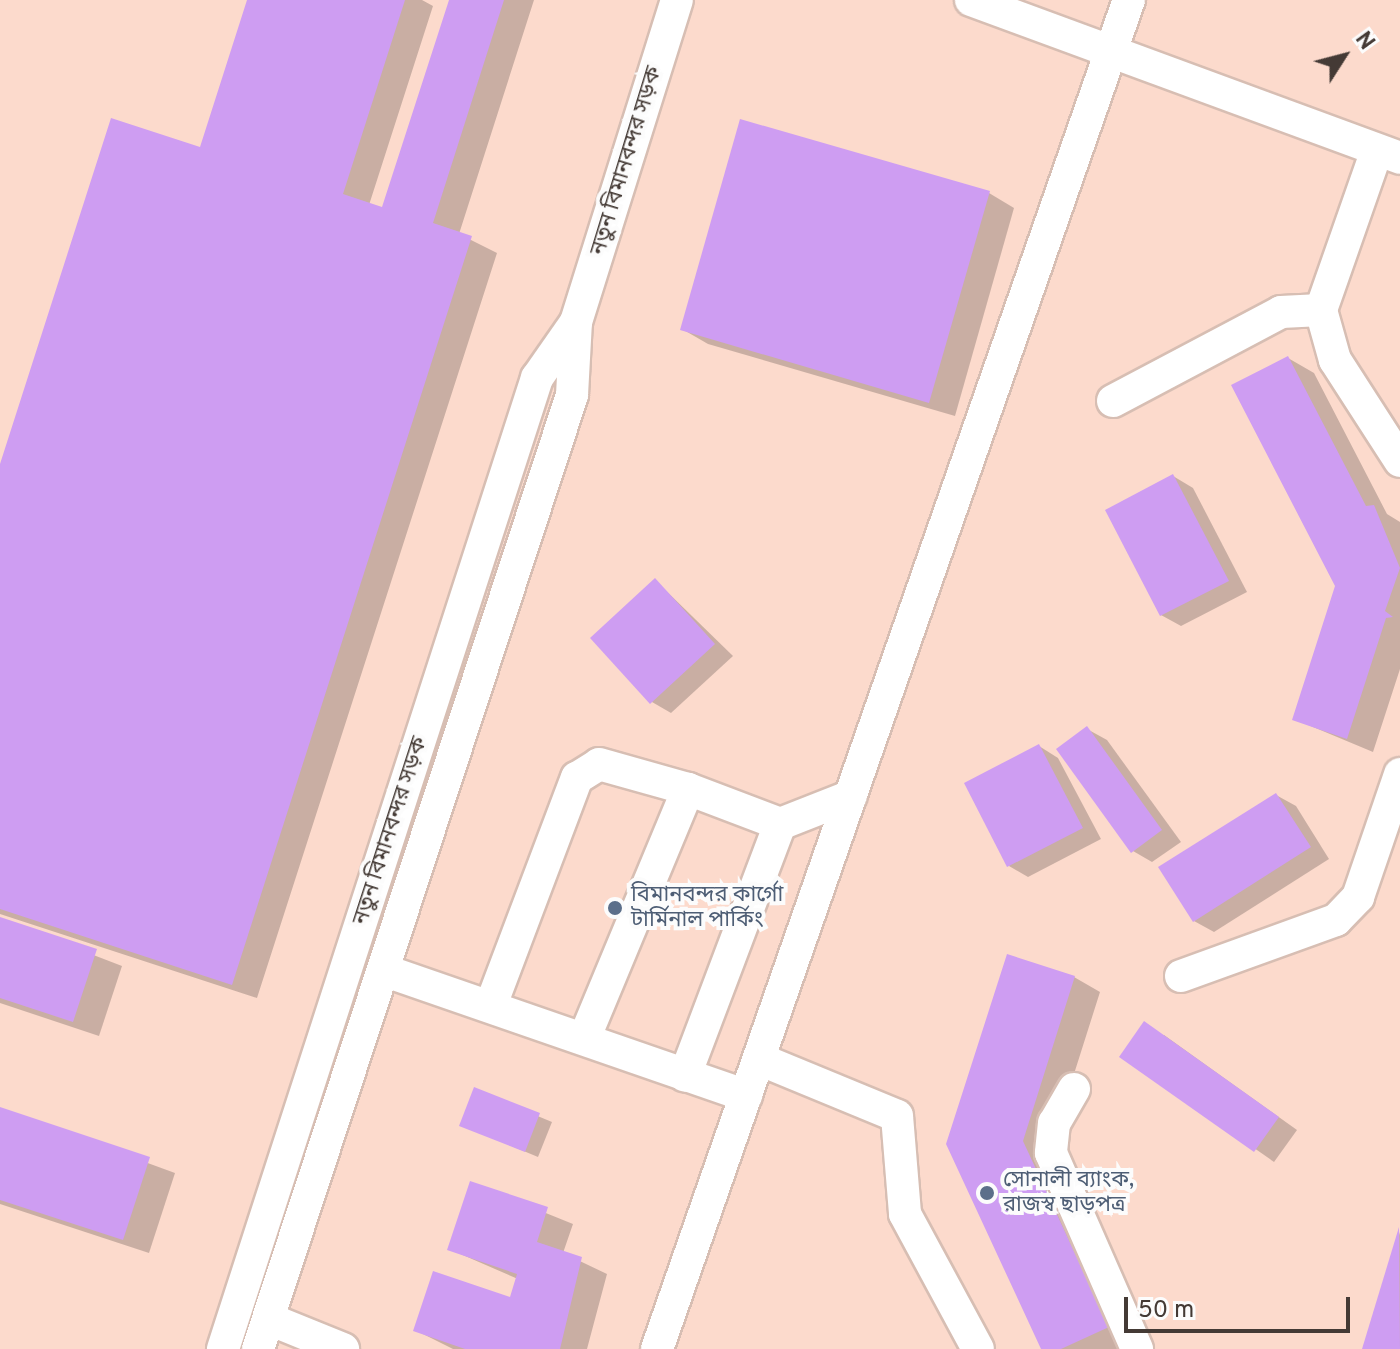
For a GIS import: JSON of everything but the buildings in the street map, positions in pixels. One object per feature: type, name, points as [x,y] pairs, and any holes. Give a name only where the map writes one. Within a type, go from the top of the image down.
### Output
[{"type":"lane","name":"নতুন বিমানবন্দর সড়ক","points":[[264,1334],[386,971],[572,395],[576,322],[677,0]]},
{"type":"lane","points":[[971,0],[1388,154],[1321,310],[1335,360],[1400,461]]},
{"type":"lane","points":[[657,1349],[1129,0]]},
{"type":"lane","points":[[1113,401],[1281,312],[1321,310]]},
{"type":"lane","name":"নতুন বিমানবন্দর সড়ক","points":[[223,1349],[537,378],[576,322]]},
{"type":"lane","points":[[491,1005],[577,778],[599,764],[688,789],[780,824],[851,796]]},
{"type":"lane","points":[[1181,976],[1336,920],[1358,897],[1400,774]]},
{"type":"lane","points":[[584,1039],[688,789]]},
{"type":"lane","points":[[685,1076],[780,824]]},
{"type":"lane","points":[[386,971],[746,1096]]},
{"type":"lane","points":[[759,1059],[897,1116],[905,1214],[978,1349]]},
{"type":"lane","points":[[1074,1089],[1054,1123],[1051,1153],[1137,1349]]},
{"type":"lane","points":[[264,1334],[343,1349]]},
{"type":"shaded area","points":[[0,0],[1400,0],[1400,1349],[0,1349]]},
{"type":"place","name":"বিমানবন্দর কার্গো টার্মিনাল পার্কিং","points":[[615,908]]},
{"type":"place","name":"সোনালী ব্যাংক, রাজস্ব ছাড়পত্র","points":[[987,1193]]}]
